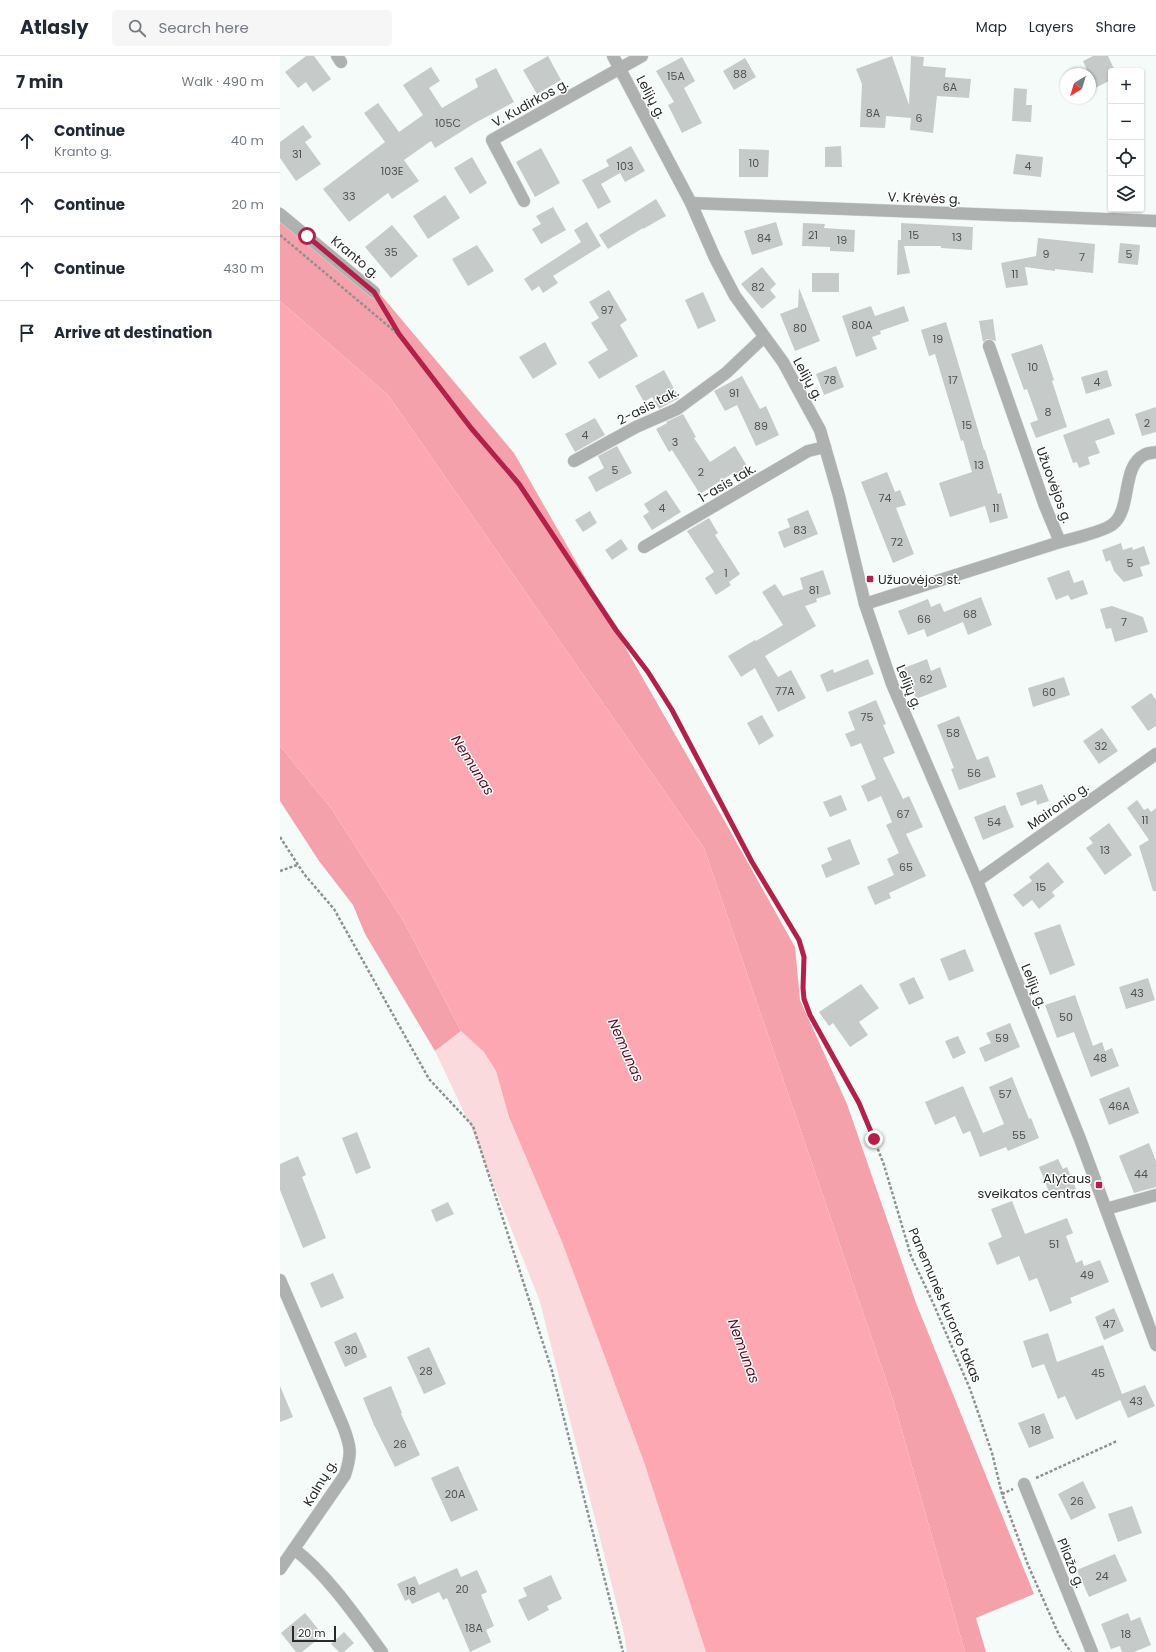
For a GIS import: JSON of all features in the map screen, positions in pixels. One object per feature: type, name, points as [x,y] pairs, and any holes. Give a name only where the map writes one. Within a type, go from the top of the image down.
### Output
[{"type":"street","name":"Lelijų g.","points":[[613,56],[691,203],[715,258],[735,296],[783,362],[820,430],[839,496],[865,604],[892,684],[977,881],[1080,1139],[1156,1345]]},
{"type":"street","name":"V. Kudirkos g.","points":[[524,201],[492,140],[642,56]]},
{"type":"street","name":"V. Krėvės g.","points":[[691,203],[1156,221]]},
{"type":"street","name":"Kranto g.","points":[[280,214],[374,292]]},
{"type":"street","name":"2-asis tak.","points":[[574,461],[636,427],[677,409],[726,373],[764,337]]},
{"type":"street","name":"Užuovėjos g.","points":[[989,346],[1045,506],[1060,542],[1113,525],[1120,516],[1131,472],[1137,461],[1144,455],[1156,452]]},
{"type":"street","name":"1-asis tak.","points":[[644,547],[808,451],[825,447]]},
{"type":"street","points":[[865,604],[1060,542]]},
{"type":"street","name":"Maironio g.","points":[[977,881],[1156,754]]},
{"type":"street","points":[[1106,1209],[1156,1194]]},
{"type":"street","name":"Kalnų g.","points":[[280,1280],[350,1444],[350,1459],[345,1475],[280,1570]]},
{"type":"street","name":"Pliažo g.","points":[[1024,1484],[1092,1652]]},
{"type":"street","points":[[294,1549],[306,1558],[338,1594],[382,1652]]},
{"type":"path","name":"Panemunės kurorto takas","points":[[280,235],[399,334],[471,428],[519,484],[616,630],[648,672],[672,710],[752,862],[799,940],[804,957],[804,999],[810,1015],[859,1103],[874,1139],[884,1165],[911,1256],[970,1389],[992,1453],[1002,1494],[1028,1564],[1059,1635],[1071,1652]]},
{"type":"path","points":[[374,292],[399,334]]},
{"type":"path","points":[[280,837],[297,865],[334,909],[429,1079],[473,1126],[552,1371],[623,1652]]},
{"type":"path","points":[[280,871],[297,865]]},
{"type":"path","points":[[1024,1484],[1117,1441]]},
{"type":"shaded area","points":[[280,207],[370,282],[514,453],[795,947],[800,1000],[847,1104],[916,1303],[1034,1594],[976,1618],[986,1652],[965,1652],[893,1400],[704,848],[388,395],[280,301]]},
{"type":"shaded area","points":[[280,746],[331,808],[404,922],[461,1031],[435,1051],[365,934],[353,905],[319,861],[280,801]]},
{"type":"shaded area","points":[[461,1031],[484,1052],[496,1071],[509,1117],[562,1242],[644,1462],[706,1652],[627,1652],[624,1633],[540,1302],[471,1127],[435,1051]]},
{"type":"water","name":"Nemunas","points":[[280,301],[388,395],[704,848],[893,1400],[965,1652],[706,1652],[644,1462],[562,1242],[509,1117],[496,1071],[484,1052],[461,1031],[404,922],[331,808],[280,746]]},
{"type":"building","points":[[306,56],[314,56],[331,79],[313,92],[306,82],[298,88],[285,72]]},
{"type":"building","points":[[548,56],[561,80],[537,94],[523,70]]},
{"type":"building","points":[[892,56],[909,105],[911,56],[924,57],[923,66],[946,68],[945,77],[971,79],[969,98],[937,96],[933,133],[910,130],[911,118],[886,116],[885,128],[860,127],[862,84],[856,69]]},
{"type":"building","points":[[1093,56],[1108,56],[1114,68],[1108,68],[1108,82],[1096,88],[1096,68],[1086,68],[1083,61]]},
{"type":"building","points":[[682,57],[695,81],[684,88],[702,123],[682,133],[668,105],[674,102],[656,71]]},
{"type":"building","points":[[745,58],[756,77],[734,90],[723,71]]},
{"type":"building","points":[[431,67],[440,81],[429,88],[442,108],[478,87],[475,79],[496,68],[514,102],[475,123],[435,148],[431,141],[404,160],[419,181],[392,199],[388,193],[349,222],[323,189],[385,142],[364,113],[378,103],[399,132],[423,115],[403,85]]},
{"type":"building","points":[[1014,88],[1027,89],[1026,105],[1032,105],[1031,122],[1012,121]]},
{"type":"building","points":[[303,125],[312,137],[305,142],[321,164],[296,181],[280,158],[280,142]]},
{"type":"building","points":[[631,146],[645,171],[625,182],[620,173],[601,184],[611,202],[598,209],[582,180],[609,166],[606,160]]},
{"type":"building","points":[[841,146],[842,167],[825,167],[825,147]]},
{"type":"building","points":[[541,148],[560,183],[535,197],[516,162]]},
{"type":"building","points":[[739,149],[769,150],[768,177],[739,177]]},
{"type":"building","points":[[1016,154],[1043,157],[1041,177],[1013,174]]},
{"type":"building","points":[[472,157],[487,183],[470,194],[454,168]]},
{"type":"building","points":[[445,195],[460,218],[428,239],[413,216]]},
{"type":"building","points":[[656,199],[666,216],[608,249],[599,235]]},
{"type":"building","points":[[553,207],[566,230],[541,244],[532,229],[541,224],[536,216]]},
{"type":"building","points":[[587,222],[601,246],[553,276],[558,283],[543,293],[539,286],[532,291],[524,279],[581,242],[574,230]]},
{"type":"building","points":[[776,222],[783,245],[752,255],[744,231]]},
{"type":"building","points":[[803,223],[825,224],[824,228],[855,230],[854,252],[830,251],[830,247],[802,246]]},
{"type":"building","points":[[901,223],[973,227],[972,250],[941,248],[941,246],[904,246],[910,273],[897,275],[898,240],[901,240]]},
{"type":"building","points":[[392,225],[418,256],[391,278],[365,247]]},
{"type":"building","points":[[1038,238],[1095,244],[1093,273],[1055,269],[1055,271],[1025,267],[1028,285],[1006,288],[1001,263],[1036,256]]},
{"type":"building","points":[[1120,243],[1140,245],[1138,265],[1118,263]]},
{"type":"building","points":[[477,245],[494,271],[468,286],[452,259]]},
{"type":"building","points":[[762,267],[776,284],[770,290],[776,297],[762,309],[741,284]]},
{"type":"building","points":[[812,273],[839,273],[839,292],[812,292]]},
{"type":"building","points":[[799,288],[820,341],[795,351],[780,314],[798,307]]},
{"type":"building","points":[[609,290],[627,320],[620,325],[638,356],[599,379],[588,362],[608,350],[591,323],[599,318],[589,302]]},
{"type":"building","points":[[703,292],[716,321],[698,329],[685,300]]},
{"type":"building","points":[[871,306],[875,316],[904,306],[909,321],[880,331],[881,334],[872,337],[877,349],[856,357],[842,316]]},
{"type":"building","points":[[993,319],[996,341],[987,339],[983,342],[979,321]]},
{"type":"building","points":[[946,322],[984,450],[998,494],[1001,493],[1008,518],[990,523],[985,506],[950,517],[939,483],[972,472],[963,440],[961,441],[935,354],[929,356],[921,330]]},
{"type":"building","points":[[545,342],[557,364],[533,379],[519,357]]},
{"type":"building","points":[[1042,344],[1067,427],[1036,438],[1030,423],[1038,420],[1027,389],[1024,390],[1011,354]]},
{"type":"building","points":[[836,366],[844,387],[824,395],[816,374]]},
{"type":"building","points":[[664,370],[679,398],[659,409],[652,397],[644,402],[635,386]]},
{"type":"building","points":[[1107,370],[1112,386],[1086,394],[1081,377]]},
{"type":"building","points":[[742,376],[760,409],[766,406],[779,435],[756,446],[737,405],[725,411],[714,391]]},
{"type":"building","points":[[1156,407],[1156,432],[1142,436],[1135,414]]},
{"type":"building","points":[[683,414],[696,437],[694,438],[710,462],[735,446],[749,469],[736,477],[733,473],[700,494],[672,450],[669,452],[656,429],[667,423],[666,422]]},
{"type":"building","points":[[595,418],[605,435],[575,452],[565,434]]},
{"type":"building","points":[[1109,418],[1115,434],[1095,441],[1100,453],[1088,457],[1090,464],[1079,468],[1077,462],[1073,463],[1063,435]]},
{"type":"building","points":[[617,446],[632,473],[596,492],[588,477],[604,468],[598,456]]},
{"type":"building","points":[[887,472],[895,492],[900,490],[906,505],[896,508],[914,554],[893,563],[861,482]]},
{"type":"building","points":[[666,490],[681,512],[652,530],[643,516],[649,512],[644,504]]},
{"type":"building","points":[[808,510],[818,534],[784,548],[778,532],[790,527],[787,519]]},
{"type":"building","points":[[590,511],[597,523],[583,532],[575,520]]},
{"type":"building","points":[[709,518],[718,533],[715,535],[740,574],[729,582],[731,585],[716,595],[705,578],[714,572],[687,531]]},
{"type":"building","points":[[621,539],[628,549],[612,560],[605,550]]},
{"type":"building","points":[[1121,543],[1123,550],[1132,547],[1133,550],[1144,546],[1150,564],[1140,567],[1143,576],[1124,582],[1114,571],[1110,560],[1106,562],[1102,550]]},
{"type":"building","points":[[823,570],[831,594],[816,599],[817,602],[805,606],[816,626],[765,656],[778,677],[791,670],[806,698],[778,712],[755,668],[741,677],[728,656],[783,625],[762,592],[775,584],[783,596],[803,589],[800,578]]},
{"type":"building","points":[[1069,570],[1074,583],[1083,580],[1088,594],[1071,600],[1068,595],[1056,600],[1047,578]]},
{"type":"building","points":[[981,597],[992,625],[968,635],[963,622],[927,637],[924,629],[908,635],[898,611],[928,599],[931,607],[940,603],[944,612]]},
{"type":"building","points":[[1112,606],[1143,617],[1148,632],[1115,642],[1111,628],[1106,629],[1100,609]]},
{"type":"building","points":[[868,659],[874,674],[827,692],[820,675],[833,669],[834,673]]},
{"type":"building","points":[[927,659],[931,671],[940,667],[947,687],[916,699],[904,668]]},
{"type":"building","points":[[1064,677],[1070,695],[1033,707],[1028,688]]},
{"type":"building","points":[[1151,693],[1156,700],[1156,726],[1148,731],[1131,707]]},
{"type":"building","points":[[876,700],[886,724],[883,725],[895,753],[883,758],[903,799],[909,796],[923,827],[906,834],[926,876],[889,893],[891,898],[875,905],[867,887],[894,875],[887,859],[899,853],[886,825],[892,822],[881,796],[868,802],[861,786],[876,779],[861,743],[851,747],[845,734],[855,730],[848,712]]},
{"type":"building","points":[[762,715],[774,736],[759,745],[747,723]]},
{"type":"building","points":[[959,716],[977,760],[988,756],[996,777],[959,790],[951,769],[954,768],[937,725]]},
{"type":"building","points":[[1102,728],[1118,751],[1099,764],[1083,741]]},
{"type":"building","points":[[1042,784],[1049,801],[1037,805],[1036,800],[1021,806],[1016,793]]},
{"type":"building","points":[[841,795],[847,810],[830,817],[823,802]]},
{"type":"building","points":[[1137,800],[1144,810],[1148,808],[1151,812],[1156,808],[1156,891],[1153,891],[1139,846],[1149,840],[1127,808]]},
{"type":"building","points":[[1005,805],[1014,827],[983,840],[974,817]]},
{"type":"building","points":[[1109,823],[1132,855],[1105,875],[1086,848],[1093,843],[1089,838]]},
{"type":"building","points":[[850,839],[860,864],[826,878],[821,865],[832,860],[827,848]]},
{"type":"building","points":[[1048,862],[1064,882],[1052,892],[1055,896],[1039,909],[1032,900],[1023,907],[1013,895],[1032,881],[1029,877]]},
{"type":"building","points":[[1060,924],[1075,965],[1050,975],[1034,933]]},
{"type":"building","points":[[965,949],[974,971],[949,981],[940,959]]},
{"type":"building","points":[[914,977],[924,998],[909,1005],[899,984]]},
{"type":"building","points":[[1148,978],[1155,1000],[1126,1009],[1119,987]]},
{"type":"building","points":[[861,984],[879,1008],[859,1022],[868,1035],[850,1047],[833,1023],[829,1026],[819,1012]]},
{"type":"building","points":[[1075,995],[1093,1046],[1102,1042],[1105,1051],[1112,1048],[1119,1066],[1091,1077],[1074,1032],[1057,1038],[1045,1005]]},
{"type":"building","points":[[1010,1023],[1020,1047],[985,1062],[979,1048],[991,1043],[986,1033]]},
{"type":"building","points":[[958,1036],[966,1053],[953,1059],[945,1041]]},
{"type":"building","points":[[1012,1077],[1029,1119],[1031,1118],[1039,1138],[1008,1151],[1006,1147],[980,1157],[970,1131],[963,1134],[955,1116],[935,1125],[925,1102],[963,1086],[983,1133],[1004,1124],[989,1087]]},
{"type":"building","points":[[1129,1087],[1139,1113],[1109,1125],[1099,1099]]},
{"type":"building","points":[[357,1132],[371,1168],[356,1174],[342,1138]]},
{"type":"building","points":[[1149,1143],[1156,1161],[1156,1187],[1134,1193],[1119,1156]]},
{"type":"building","points":[[298,1156],[306,1175],[302,1177],[326,1238],[303,1248],[280,1190],[280,1164]]},
{"type":"building","points":[[1058,1159],[1063,1169],[1067,1167],[1076,1189],[1052,1199],[1039,1167]]},
{"type":"building","points":[[1012,1201],[1025,1234],[1067,1218],[1073,1233],[1066,1236],[1076,1263],[1082,1260],[1084,1266],[1100,1260],[1109,1282],[1070,1298],[1072,1303],[1050,1312],[1037,1278],[1029,1281],[1019,1256],[997,1265],[988,1243],[1002,1237],[991,1209]]},
{"type":"building","points":[[448,1202],[454,1214],[436,1222],[431,1210]]},
{"type":"building","points":[[333,1273],[344,1298],[321,1308],[310,1283]]},
{"type":"building","points":[[1114,1308],[1124,1331],[1104,1340],[1095,1317]]},
{"type":"building","points":[[356,1332],[367,1357],[345,1367],[334,1342]]},
{"type":"building","points":[[1048,1333],[1057,1362],[1103,1345],[1122,1394],[1145,1385],[1155,1406],[1128,1418],[1120,1400],[1076,1420],[1065,1396],[1058,1399],[1044,1364],[1032,1368],[1023,1341]]},
{"type":"building","points":[[429,1347],[446,1384],[424,1394],[407,1357]]},
{"type":"building","points":[[280,1386],[293,1417],[280,1422]]},
{"type":"building","points":[[391,1386],[402,1413],[401,1414],[420,1455],[395,1467],[374,1425],[363,1398]]},
{"type":"building","points":[[1044,1413],[1054,1438],[1029,1448],[1018,1423]]},
{"type":"building","points":[[458,1466],[478,1510],[451,1522],[431,1478]]},
{"type":"building","points":[[1083,1481],[1096,1508],[1071,1520],[1058,1494]]},
{"type":"building","points":[[1132,1506],[1142,1533],[1118,1542],[1108,1514]]},
{"type":"building","points":[[1115,1554],[1127,1581],[1089,1597],[1077,1570]]},
{"type":"building","points":[[457,1568],[461,1577],[477,1570],[487,1592],[481,1595],[494,1626],[486,1630],[491,1642],[470,1652],[447,1598],[443,1600],[439,1592],[412,1604],[409,1599],[405,1601],[397,1584],[415,1576],[419,1585]]},
{"type":"building","points":[[551,1575],[562,1599],[547,1606],[549,1610],[528,1621],[518,1600],[527,1596],[523,1588]]},
{"type":"building","points":[[305,1613],[323,1635],[302,1652],[296,1652],[281,1633]]},
{"type":"building","points":[[1128,1613],[1131,1621],[1140,1617],[1151,1645],[1134,1652],[1122,1652],[1120,1646],[1111,1649],[1101,1624]]},
{"type":"building","points":[[344,1632],[354,1643],[344,1652],[339,1652],[331,1644]]},
{"type":"place","name":"Užuovėjos st.","points":[[870,579]]},
{"type":"place","name":"Alytaus sveikatos centras","points":[[1099,1185]]},
{"type":"route","points":[[307,236],[374,292],[399,334],[471,428],[519,484],[616,630],[648,672],[672,710],[752,862],[799,940],[804,957],[804,999],[810,1015],[859,1103],[874,1139]]}]
